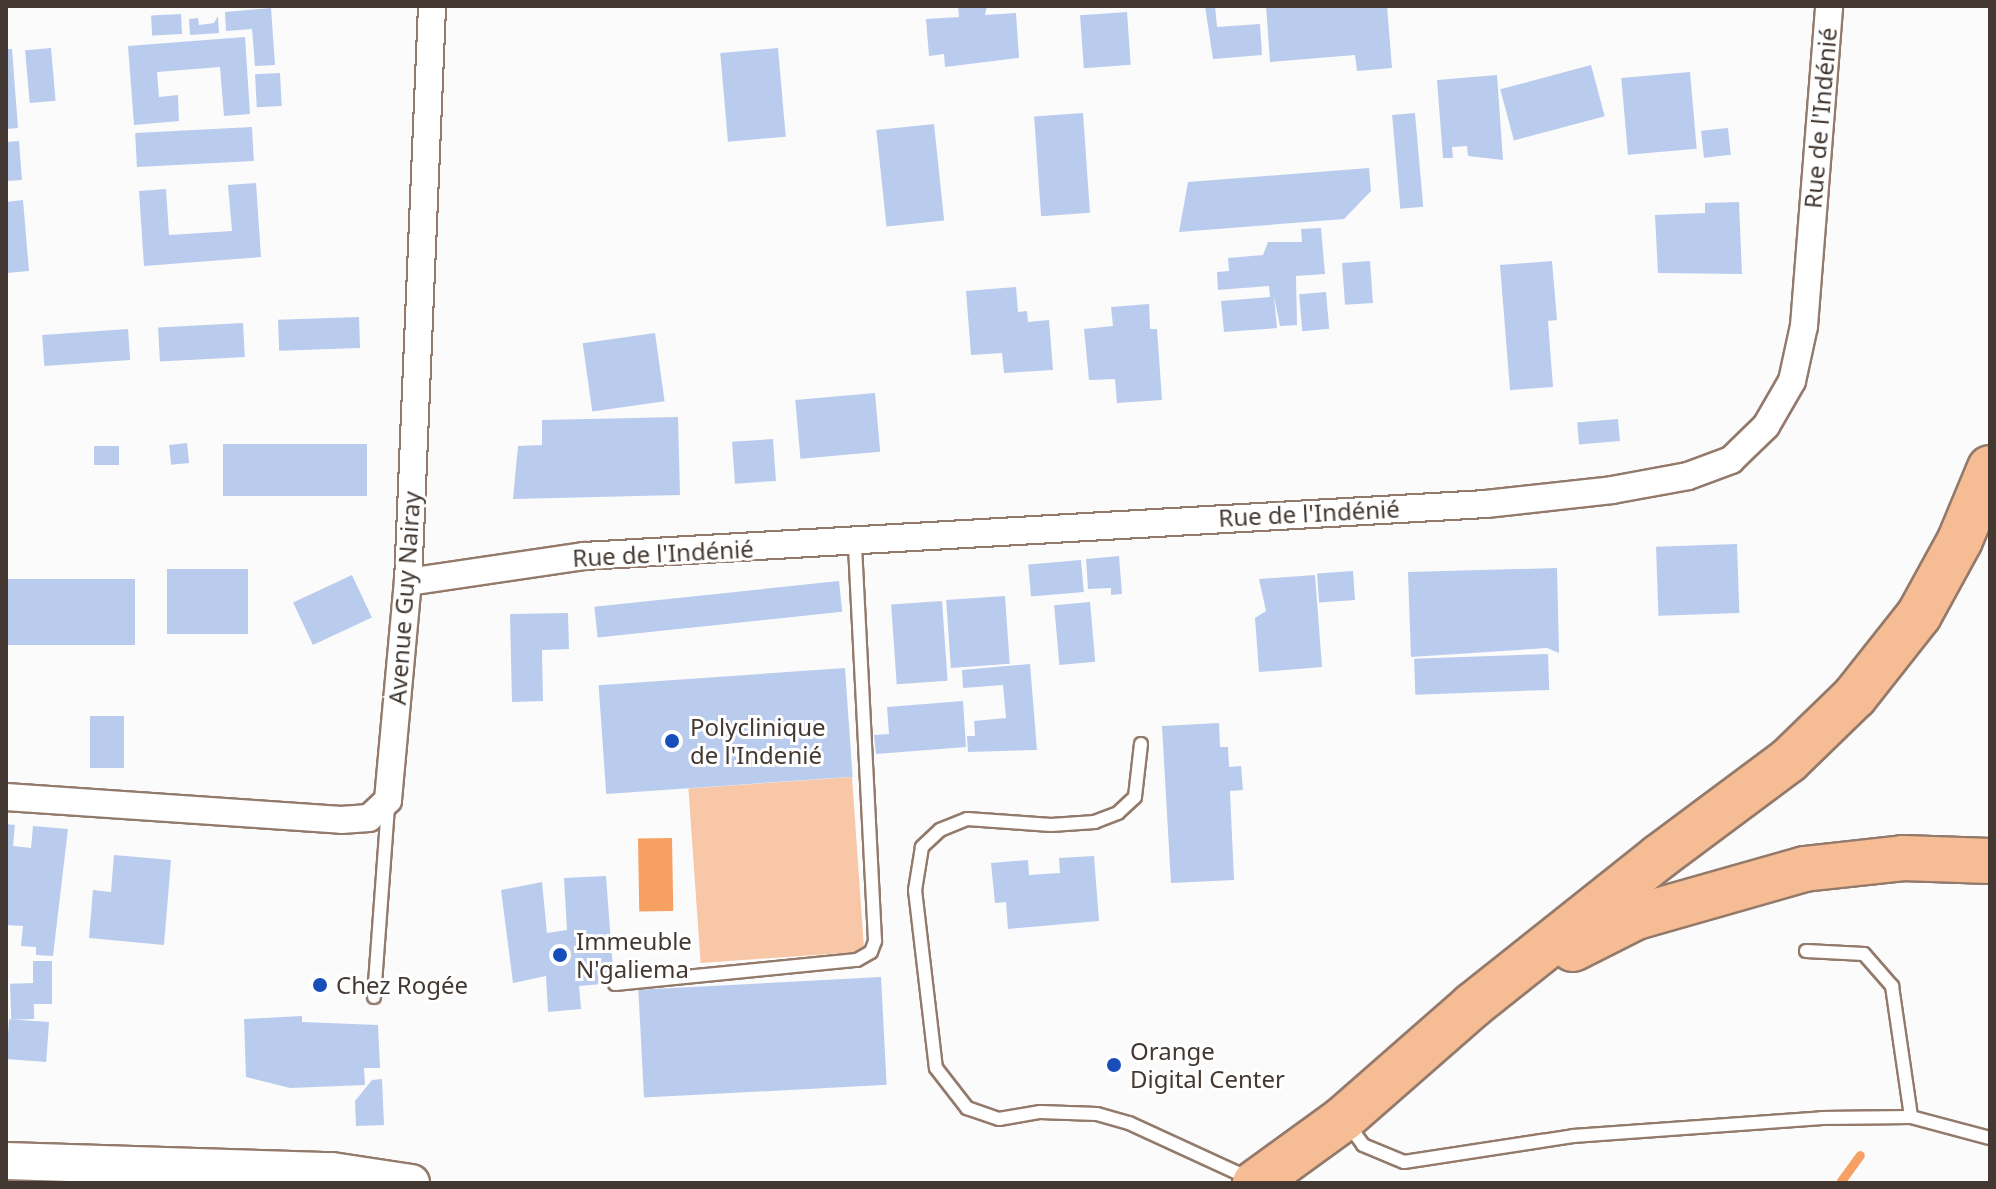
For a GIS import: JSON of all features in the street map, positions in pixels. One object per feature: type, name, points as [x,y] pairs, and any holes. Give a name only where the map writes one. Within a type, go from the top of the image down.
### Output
[{"type":"highway","points":[[1256,1182],[1343,1119],[1473,1005],[1788,761],[1855,696],[1919,615],[1960,540],[1990,468]]},
{"type":"highway","points":[[1473,1005],[1636,917],[1721,890],[1804,869],[1903,858],[1990,861]]},
{"type":"main road","points":[[6,1161],[332,1171],[411,1183]]},
{"type":"street","name":"Avenue Guy Nairay","points":[[388,800],[408,582],[432,6]]},
{"type":"street","name":"Rue de l'Indénié","points":[[408,582],[584,556],[1486,504],[1612,490],[1688,476],[1731,460],[1766,426],[1792,381],[1804,326],[1829,6]]},
{"type":"street","points":[[6,797],[341,820],[369,818],[388,800]]},
{"type":"lane","points":[[615,984],[857,960],[871,952],[875,941],[855,542]]},
{"type":"lane","points":[[1141,744],[1135,797],[1118,813],[1095,822],[1051,825],[967,819],[940,830],[922,847],[915,890],[936,1068],[967,1108],[999,1119],[1040,1112],[1097,1114],[1129,1123],[1256,1182]]},
{"type":"lane","points":[[374,997],[388,800]]},
{"type":"lane","points":[[1806,951],[1864,954],[1892,986],[1911,1117]]},
{"type":"lane","points":[[1343,1119],[1363,1145],[1404,1162],[1573,1136],[1692,1124],[1911,1117],[1990,1138]]},
{"type":"shaded area","points":[[852,777],[864,952],[701,963],[688,788]]},
{"type":"shaded area","points":[[672,838],[673,911],[639,912],[638,839]]},
{"type":"building","points":[[958,6],[987,6],[985,15],[1016,13],[1019,58],[945,67],[944,54],[929,56],[926,19],[959,17]]},
{"type":"building","points":[[1205,6],[1215,6],[1217,27],[1260,24],[1262,55],[1213,59]]},
{"type":"building","points":[[1266,6],[1387,6],[1392,68],[1357,71],[1355,55],[1270,62]]},
{"type":"building","points":[[271,8],[275,65],[255,66],[252,29],[226,31],[225,12]]},
{"type":"building","points":[[1127,12],[1131,65],[1084,68],[1080,15]]},
{"type":"building","points":[[181,14],[182,34],[152,36],[151,16]]},
{"type":"building","points":[[218,16],[219,33],[190,35],[189,19],[198,18],[199,25],[214,23]]},
{"type":"building","points":[[245,37],[250,114],[224,116],[220,67],[157,72],[159,97],[178,95],[179,121],[134,125],[128,46]]},
{"type":"building","points":[[51,48],[56,101],[30,103],[25,50]]},
{"type":"building","points":[[778,48],[786,137],[728,142],[720,53]]},
{"type":"building","points":[[6,49],[12,49],[18,128],[6,129]]},
{"type":"building","points":[[1591,65],[1605,116],[1514,141],[1500,89]]},
{"type":"building","points":[[1690,72],[1697,149],[1628,155],[1621,78]]},
{"type":"building","points":[[280,73],[282,106],[257,107],[255,74]]},
{"type":"building","points":[[1497,75],[1503,160],[1468,156],[1467,146],[1452,147],[1453,158],[1443,158],[1437,80]]},
{"type":"building","points":[[1083,113],[1090,213],[1041,216],[1034,116]]},
{"type":"building","points":[[1415,113],[1423,207],[1400,209],[1392,115]]},
{"type":"building","points":[[934,124],[944,220],[886,227],[876,130]]},
{"type":"building","points":[[252,127],[254,161],[137,167],[135,133]]},
{"type":"building","points":[[1728,128],[1731,155],[1704,158],[1701,131]]},
{"type":"building","points":[[19,141],[22,180],[6,181],[6,142]]},
{"type":"building","points":[[1369,168],[1371,191],[1344,219],[1179,232],[1188,182]]},
{"type":"building","points":[[256,183],[261,257],[144,266],[139,191],[166,189],[169,235],[232,231],[228,185]]},
{"type":"building","points":[[23,200],[29,271],[6,273],[6,202]]},
{"type":"building","points":[[1739,202],[1742,274],[1658,273],[1655,215],[1705,213],[1705,203]]},
{"type":"building","points":[[1321,228],[1325,274],[1296,276],[1297,325],[1280,326],[1274,296],[1277,328],[1224,332],[1221,301],[1270,297],[1269,286],[1218,290],[1217,272],[1229,271],[1228,258],[1263,255],[1268,242],[1302,242],[1301,229]]},
{"type":"building","points":[[1370,261],[1373,303],[1345,305],[1342,263]]},
{"type":"building","points":[[1552,261],[1557,320],[1548,321],[1553,387],[1510,390],[1500,265]]},
{"type":"building","points":[[1016,287],[1018,312],[1027,311],[1028,322],[1049,320],[1053,370],[1004,373],[1002,353],[971,355],[966,291]]},
{"type":"building","points":[[1326,292],[1329,329],[1302,331],[1299,294]]},
{"type":"building","points":[[1149,304],[1150,329],[1157,329],[1162,400],[1117,403],[1115,379],[1089,380],[1084,329],[1113,326],[1111,307]]},
{"type":"building","points":[[359,317],[360,348],[279,351],[278,320]]},
{"type":"building","points":[[243,323],[245,357],[160,361],[158,327]]},
{"type":"building","points":[[128,329],[130,360],[44,366],[42,335]]},
{"type":"building","points":[[655,333],[665,401],[592,411],[583,343]]},
{"type":"building","points":[[875,393],[880,452],[800,459],[795,400]]},
{"type":"building","points":[[678,417],[680,495],[513,499],[518,446],[542,445],[542,420]]},
{"type":"building","points":[[1618,419],[1620,441],[1579,444],[1577,423]]},
{"type":"building","points":[[773,439],[776,481],[735,484],[732,442]]},
{"type":"building","points":[[187,443],[189,463],[171,465],[169,445]]},
{"type":"building","points":[[223,444],[367,444],[367,496],[223,496]]},
{"type":"building","points":[[94,446],[119,446],[119,465],[94,465]]},
{"type":"building","points":[[1737,544],[1739,613],[1658,616],[1656,547]]},
{"type":"building","points":[[1119,556],[1122,594],[1111,595],[1111,588],[1088,589],[1086,559]]},
{"type":"building","points":[[1081,560],[1084,592],[1031,596],[1028,565]]},
{"type":"building","points":[[1557,568],[1559,653],[1547,648],[1411,657],[1408,572]]},
{"type":"building","points":[[167,569],[248,569],[248,634],[167,634]]},
{"type":"building","points":[[1353,571],[1355,600],[1319,602],[1317,574]]},
{"type":"building","points":[[352,575],[372,618],[313,645],[293,602]]},
{"type":"building","points":[[1315,575],[1322,667],[1259,672],[1255,618],[1266,611],[1259,579]]},
{"type":"building","points":[[8,579],[135,579],[135,645],[8,645]]},
{"type":"building","points":[[839,581],[842,612],[598,638],[594,607]]},
{"type":"building","points":[[1005,596],[1010,664],[951,668],[946,600]]},
{"type":"building","points":[[942,601],[948,681],[897,684],[891,605]]},
{"type":"building","points":[[1090,602],[1095,662],[1059,665],[1054,605]]},
{"type":"building","points":[[568,613],[569,649],[542,650],[543,701],[512,702],[510,614]]},
{"type":"building","points":[[1548,654],[1549,690],[1415,695],[1414,659]]},
{"type":"building","points":[[1030,664],[1037,750],[968,752],[967,736],[975,736],[974,721],[1006,718],[1003,685],[963,688],[962,670]]},
{"type":"building","points":[[845,668],[853,777],[606,794],[599,685]]},
{"type":"building","points":[[963,701],[966,747],[876,754],[874,735],[889,734],[887,707]]},
{"type":"building","points":[[90,716],[124,716],[124,768],[90,768]]},
{"type":"building","points":[[1219,723],[1220,747],[1228,747],[1229,767],[1241,766],[1243,790],[1230,791],[1234,880],[1171,883],[1162,726]]},
{"type":"building","points":[[6,824],[15,825],[13,846],[31,848],[33,826],[68,829],[53,956],[36,955],[36,947],[21,946],[23,926],[6,925]]},
{"type":"building","points":[[114,855],[171,860],[164,945],[89,938],[93,890],[111,892]]},
{"type":"building","points":[[1094,856],[1099,921],[1008,929],[1006,902],[995,903],[991,863],[1028,860],[1029,875],[1060,873],[1059,858]]},
{"type":"building","name":"Immeuble N'galiema","points":[[606,876],[614,983],[579,986],[581,1009],[548,1012],[546,976],[513,983],[501,890],[542,882],[547,933],[567,930],[564,878]]},
{"type":"building","points":[[33,961],[52,961],[52,1004],[33,1004]]},
{"type":"building","points":[[881,977],[887,1085],[644,1098],[638,990]]},
{"type":"building","points":[[33,983],[34,1019],[11,1020],[10,984]]},
{"type":"building","points":[[302,1016],[302,1022],[378,1025],[380,1068],[364,1068],[365,1085],[290,1088],[246,1077],[244,1019]]},
{"type":"building","points":[[9,1019],[49,1022],[46,1062],[6,1059]]},
{"type":"building","points":[[382,1079],[384,1125],[356,1126],[355,1101],[372,1080]]},
{"type":"waterway","points":[[1841,1181],[1860,1155]]},
{"type":"place","name":"Polyclinique de l'Indenié","points":[[672,741]]},
{"type":"place","name":"Immeuble N'galiema","points":[[560,955]]},
{"type":"place","name":"Chez Rogée","points":[[320,985]]},
{"type":"place","name":"Orange Digital Center","points":[[1114,1065]]}]
